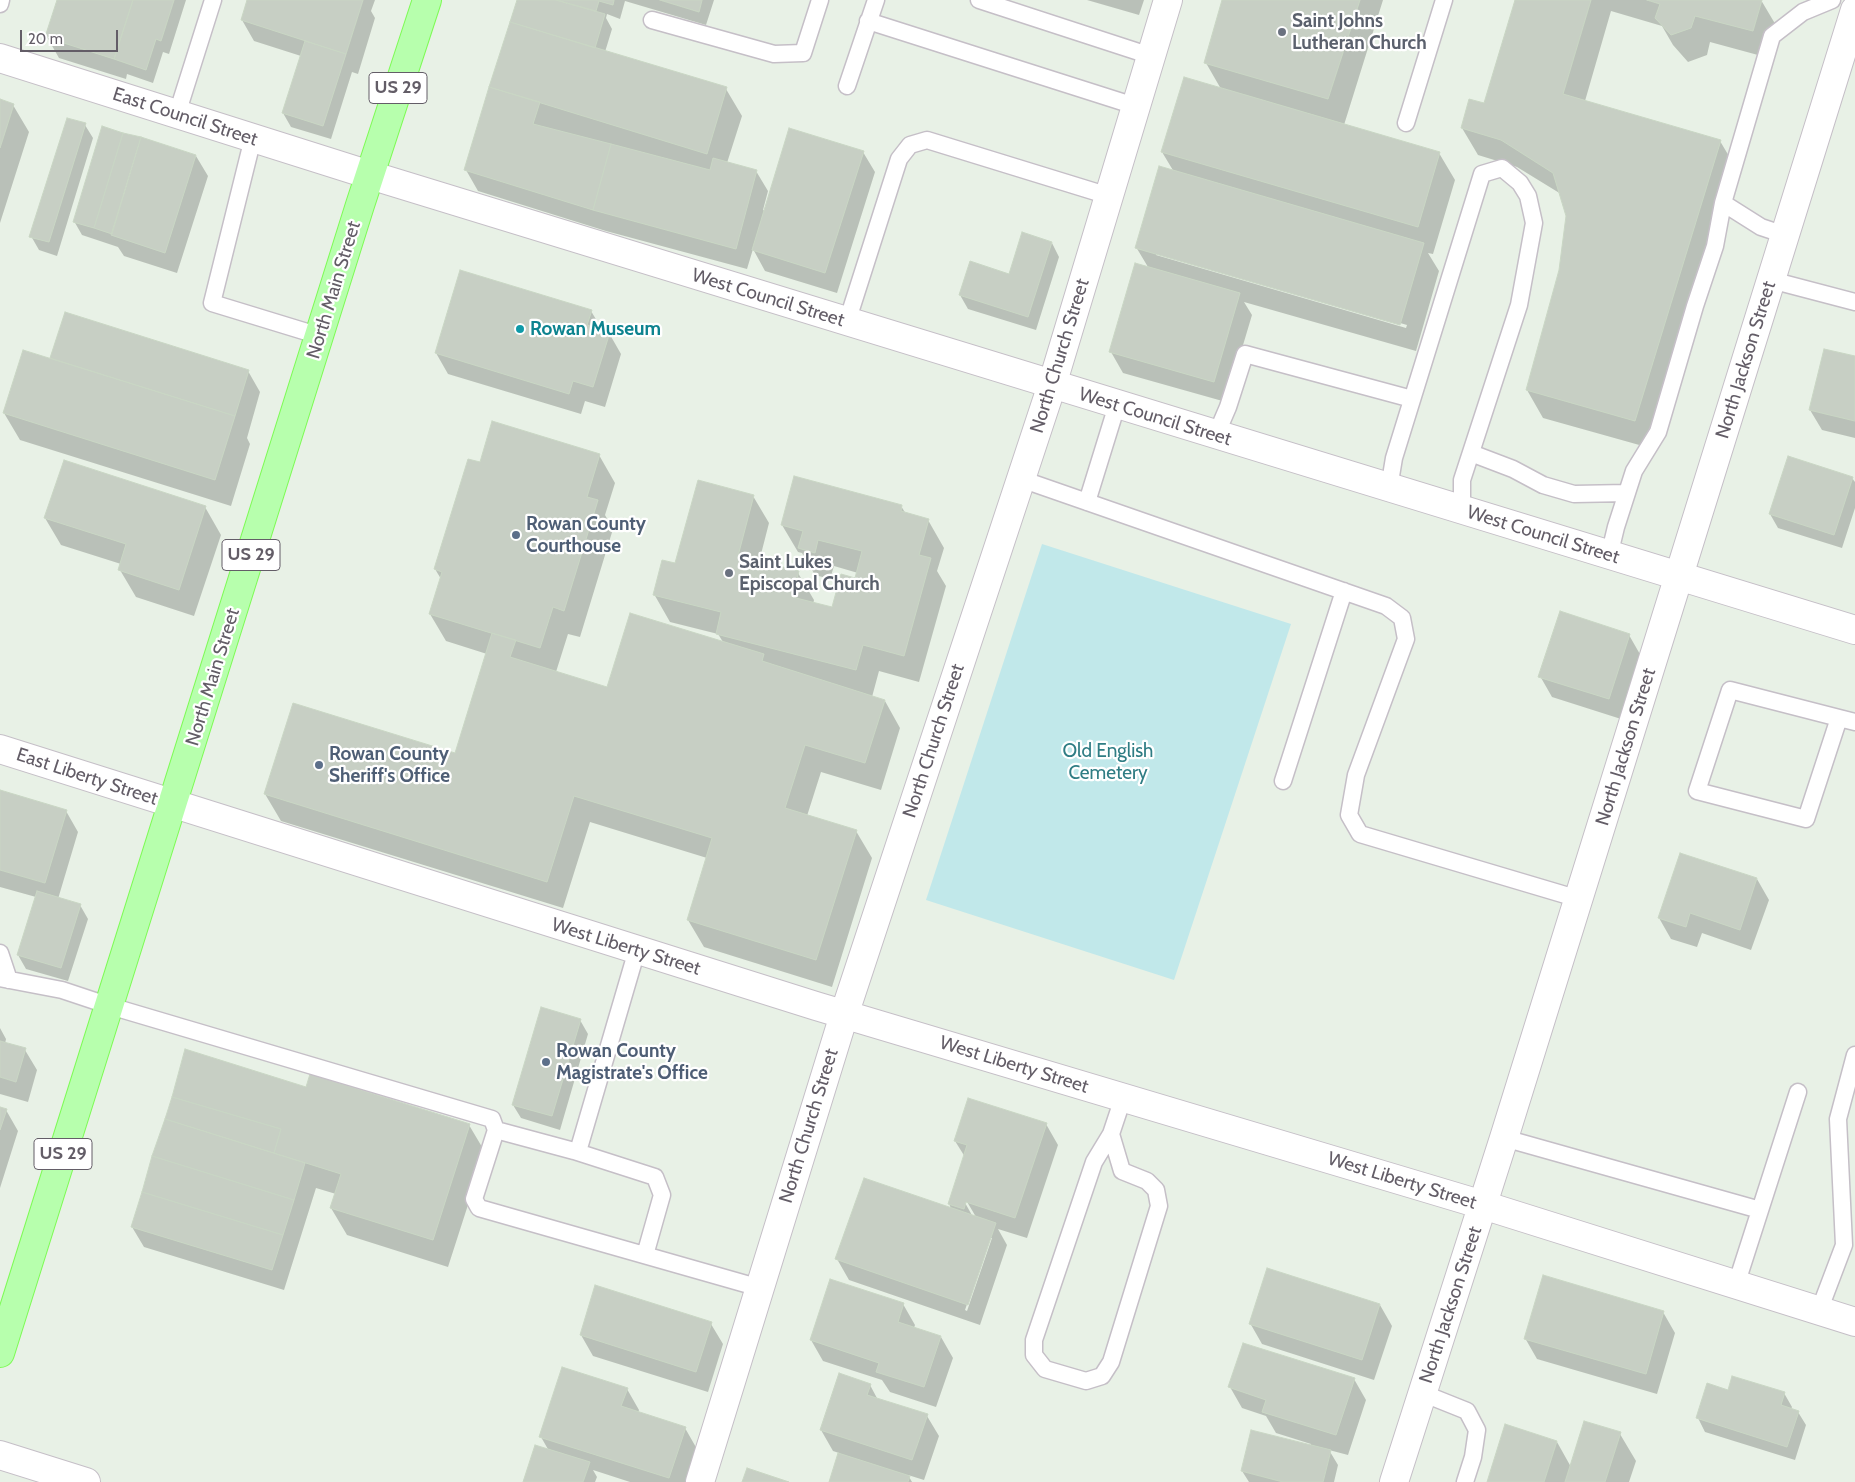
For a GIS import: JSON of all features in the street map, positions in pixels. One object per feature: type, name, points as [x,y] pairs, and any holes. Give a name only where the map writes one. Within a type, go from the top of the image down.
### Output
[{"type":"main road","name":"North Main Street","points":[[0,1353],[370,175],[427,0]]},
{"type":"street","name":"North Church Street","points":[[700,1482],[844,1015],[1052,385],[1168,0]]},
{"type":"street","name":"North Jackson Street","points":[[1394,1482],[1504,1138],[1855,10]]},
{"type":"street","name":"East Council Street","points":[[0,58],[370,175]]},
{"type":"street","name":"West Council Street","points":[[370,175],[1855,630]]},
{"type":"street","name":"East Liberty Street","points":[[0,749],[173,805]]},
{"type":"street","name":"West Liberty Street","points":[[173,805],[844,1015],[1483,1205],[1855,1322]]},
{"type":"street","points":[[0,1455],[86,1482]]},
{"type":"lane","points":[[0,4],[1,0]]},
{"type":"lane","points":[[177,114],[213,0]]},
{"type":"lane","points":[[652,20],[774,54],[803,53],[820,0]]},
{"type":"lane","points":[[847,86],[876,0]]},
{"type":"lane","points":[[979,0],[1151,56]]},
{"type":"lane","points":[[1406,123],[1444,0]]},
{"type":"lane","points":[[1610,556],[1634,471],[1658,432],[1695,306],[1715,246],[1723,203],[1772,36],[1803,12],[1832,0]]},
{"type":"lane","points":[[1840,0],[1855,1]]},
{"type":"lane","points":[[868,21],[1136,106]]},
{"type":"lane","points":[[254,138],[212,303],[320,336]]},
{"type":"lane","points":[[847,322],[899,159],[910,145],[927,140],[1109,196]]},
{"type":"lane","points":[[1389,488],[1394,458],[1482,174],[1502,168],[1520,183],[1528,196],[1534,223],[1519,304],[1462,480],[1462,511]]},
{"type":"lane","points":[[1723,203],[1761,227],[1785,235]]},
{"type":"lane","points":[[1771,280],[1855,302]]},
{"type":"lane","points":[[1216,435],[1228,407],[1245,354],[1412,399]]},
{"type":"lane","points":[[1087,502],[1117,405]]},
{"type":"lane","points":[[1471,453],[1513,469],[1543,485],[1574,494],[1627,493]]},
{"type":"lane","points":[[1021,479],[1386,606],[1402,618],[1406,639],[1356,775],[1348,815],[1360,834],[1578,899]]},
{"type":"lane","points":[[1283,780],[1344,591]]},
{"type":"lane","points":[[1839,718],[1806,819],[1697,791],[1730,690],[1855,722]]},
{"type":"lane","points":[[574,1151],[579,1148],[637,950]]},
{"type":"lane","points":[[0,953],[4,979],[62,990],[110,1006],[492,1119],[496,1130],[474,1199],[479,1208],[760,1288]]},
{"type":"lane","points":[[1819,1311],[1844,1245],[1838,1119],[1853,1062]]},
{"type":"lane","points":[[1736,1285],[1798,1092]]},
{"type":"lane","points":[[1112,1134],[1122,1171],[1147,1181],[1156,1190],[1159,1206],[1110,1362],[1102,1376],[1086,1381],[1045,1369],[1034,1356],[1034,1340],[1094,1162],[1112,1134],[1123,1098]]},
{"type":"lane","points":[[496,1130],[574,1151],[655,1177],[662,1195],[645,1255]]},
{"type":"lane","points":[[1504,1138],[1760,1210]]},
{"type":"lane","points":[[1422,1393],[1467,1411],[1477,1430],[1473,1457],[1465,1482]]},
{"type":"green space","name":"Old English Cemetery","points":[[1042,544],[1291,624],[1174,980],[926,900]]},
{"type":"building","points":[[57,0],[133,0],[114,59],[45,37]]},
{"type":"building","points":[[133,0],[174,0],[161,41],[156,39],[146,70],[114,59]]},
{"type":"building","points":[[247,0],[363,0],[346,54],[241,20]]},
{"type":"building","points":[[517,0],[556,0],[605,14],[595,48],[510,22]]},
{"type":"building","points":[[556,0],[614,0],[613,5],[599,1],[596,11]]},
{"type":"building","points":[[660,0],[702,0],[699,12]]},
{"type":"building","name":"Saint Johns Lutheran Church","points":[[1222,0],[1360,0],[1328,99],[1204,63]]},
{"type":"building","points":[[1515,0],[1591,0],[1563,94],[1721,140],[1635,421],[1526,390],[1559,270],[1566,216],[1553,173],[1501,140],[1461,128],[1469,99],[1484,103]]},
{"type":"building","points":[[1647,0],[1762,0],[1753,31],[1695,16],[1691,28],[1671,35],[1655,18],[1660,4]]},
{"type":"building","points":[[510,22],[727,87],[707,154],[489,87]]},
{"type":"building","points":[[305,41],[346,54],[323,126],[282,113]]},
{"type":"building","points":[[1184,77],[1440,152],[1418,227],[1161,152]]},
{"type":"building","points":[[489,87],[540,102],[533,124],[611,144],[593,210],[464,170]]},
{"type":"building","points":[[0,99],[14,104],[0,148]]},
{"type":"building","points":[[67,118],[86,123],[49,242],[29,237]]},
{"type":"building","points":[[102,126],[123,133],[94,228],[73,222]]},
{"type":"building","points":[[789,128],[864,151],[825,273],[752,250]]},
{"type":"building","points":[[123,133],[141,137],[112,234],[94,228]]},
{"type":"building","points":[[141,137],[196,155],[165,253],[111,235]]},
{"type":"building","points":[[611,144],[710,170],[713,158],[757,170],[736,249],[593,210]]},
{"type":"building","points":[[1159,166],[1424,243],[1400,325],[1135,248]]},
{"type":"building","points":[[1022,232],[1052,242],[1028,317],[959,295],[970,261],[1009,274]]},
{"type":"building","points":[[1135,263],[1240,293],[1214,382],[1109,352]]},
{"type":"building","name":"Rowan Museum","points":[[460,270],[592,310],[587,325],[610,332],[593,387],[573,381],[569,394],[435,353]]},
{"type":"building","points":[[65,312],[249,370],[235,416],[50,358]]},
{"type":"building","points":[[1824,349],[1855,356],[1855,421],[1809,410]]},
{"type":"building","points":[[23,350],[235,416],[215,480],[3,413]]},
{"type":"building","name":"Rowan County Courthouse","points":[[492,421],[600,454],[587,497],[598,500],[564,611],[553,607],[540,648],[429,614],[442,572],[434,569],[468,459],[480,462]]},
{"type":"building","points":[[1788,456],[1853,477],[1834,535],[1769,514]]},
{"type":"building","points":[[64,460],[206,506],[179,590],[118,570],[126,544],[44,518]]},
{"type":"building","name":"Saint Lukes Episcopal Church","points":[[794,476],[902,505],[901,511],[929,519],[919,555],[931,558],[904,656],[863,645],[856,670],[716,634],[721,612],[653,595],[662,560],[675,563],[698,480],[754,495],[738,556],[799,571],[792,597],[832,607],[841,574],[855,578],[862,551],[818,540],[815,553],[798,548],[803,531],[781,525]]},
{"type":"building","points":[[1560,611],[1630,634],[1609,699],[1538,677]]},
{"type":"building","points":[[630,613],[764,654],[762,661],[885,700],[865,763],[805,745],[785,808],[857,830],[816,960],[687,920],[712,838],[574,796],[547,882],[264,794],[293,703],[455,753],[492,633],[516,640],[510,657],[607,687]]},
{"type":"building","points":[[0,790],[67,810],[45,883],[0,870]]},
{"type":"building","points":[[1680,853],[1757,878],[1740,930],[1690,913],[1686,927],[1658,918]]},
{"type":"building","points":[[37,891],[81,904],[61,968],[17,955]]},
{"type":"building","name":"Rowan County Magistrate's Office","points":[[541,1007],[581,1019],[552,1116],[512,1105]]},
{"type":"building","points":[[0,1041],[26,1048],[16,1082],[0,1077]]},
{"type":"building","points":[[185,1049],[306,1087],[310,1074],[470,1124],[433,1240],[330,1208],[341,1174],[274,1153],[281,1129],[172,1097]]},
{"type":"building","points":[[172,1097],[281,1129],[274,1153],[165,1119]]},
{"type":"building","points":[[968,1098],[1047,1123],[1015,1218],[966,1202],[964,1209],[948,1204],[967,1145],[954,1141]]},
{"type":"building","points":[[0,1107],[7,1109],[0,1130]]},
{"type":"building","points":[[165,1119],[305,1163],[294,1200],[152,1156]]},
{"type":"building","points":[[152,1156],[294,1200],[283,1235],[142,1192]]},
{"type":"building","points":[[864,1178],[996,1223],[968,1305],[835,1259]]},
{"type":"building","points":[[142,1192],[283,1235],[272,1270],[131,1227]]},
{"type":"building","points":[[1267,1268],[1380,1304],[1362,1360],[1249,1324]]},
{"type":"building","points":[[1543,1275],[1664,1311],[1646,1374],[1524,1339]]},
{"type":"building","points":[[830,1279],[904,1303],[898,1322],[941,1336],[924,1387],[876,1372],[879,1363],[810,1340]]},
{"type":"building","points":[[595,1285],[712,1322],[696,1372],[580,1335]]},
{"type":"building","points":[[1243,1343],[1355,1378],[1336,1435],[1262,1412],[1266,1400],[1228,1387]]},
{"type":"building","points":[[562,1367],[628,1388],[621,1406],[686,1427],[669,1478],[539,1437]]},
{"type":"building","points":[[839,1373],[871,1384],[867,1395],[928,1414],[912,1460],[820,1430]]},
{"type":"building","points":[[1732,1376],[1785,1392],[1781,1405],[1799,1411],[1787,1447],[1696,1418],[1707,1383],[1728,1390]]},
{"type":"building","points":[[1584,1421],[1621,1432],[1605,1482],[1565,1482]]},
{"type":"building","points":[[1505,1424],[1557,1441],[1544,1482],[1487,1482]]},
{"type":"building","points":[[1251,1430],[1331,1450],[1323,1482],[1283,1482],[1241,1471]]},
{"type":"building","points":[[535,1445],[590,1462],[583,1482],[523,1482]]},
{"type":"building","points":[[838,1453],[910,1476],[908,1482],[829,1482]]},
{"type":"building","points":[[747,1468],[789,1482],[742,1482]]},
{"type":"place","name":"Saint Johns Lutheran Church","points":[[1282,32]]},
{"type":"place","name":"Rowan Museum","points":[[520,329]]},
{"type":"place","name":"Rowan County Courthouse","points":[[516,535]]},
{"type":"place","name":"Saint Lukes Episcopal Church","points":[[729,573]]},
{"type":"place","name":"Rowan County Sheriff's Office","points":[[319,765]]},
{"type":"place","name":"Rowan County Magistrate's Office","points":[[546,1062]]}]
